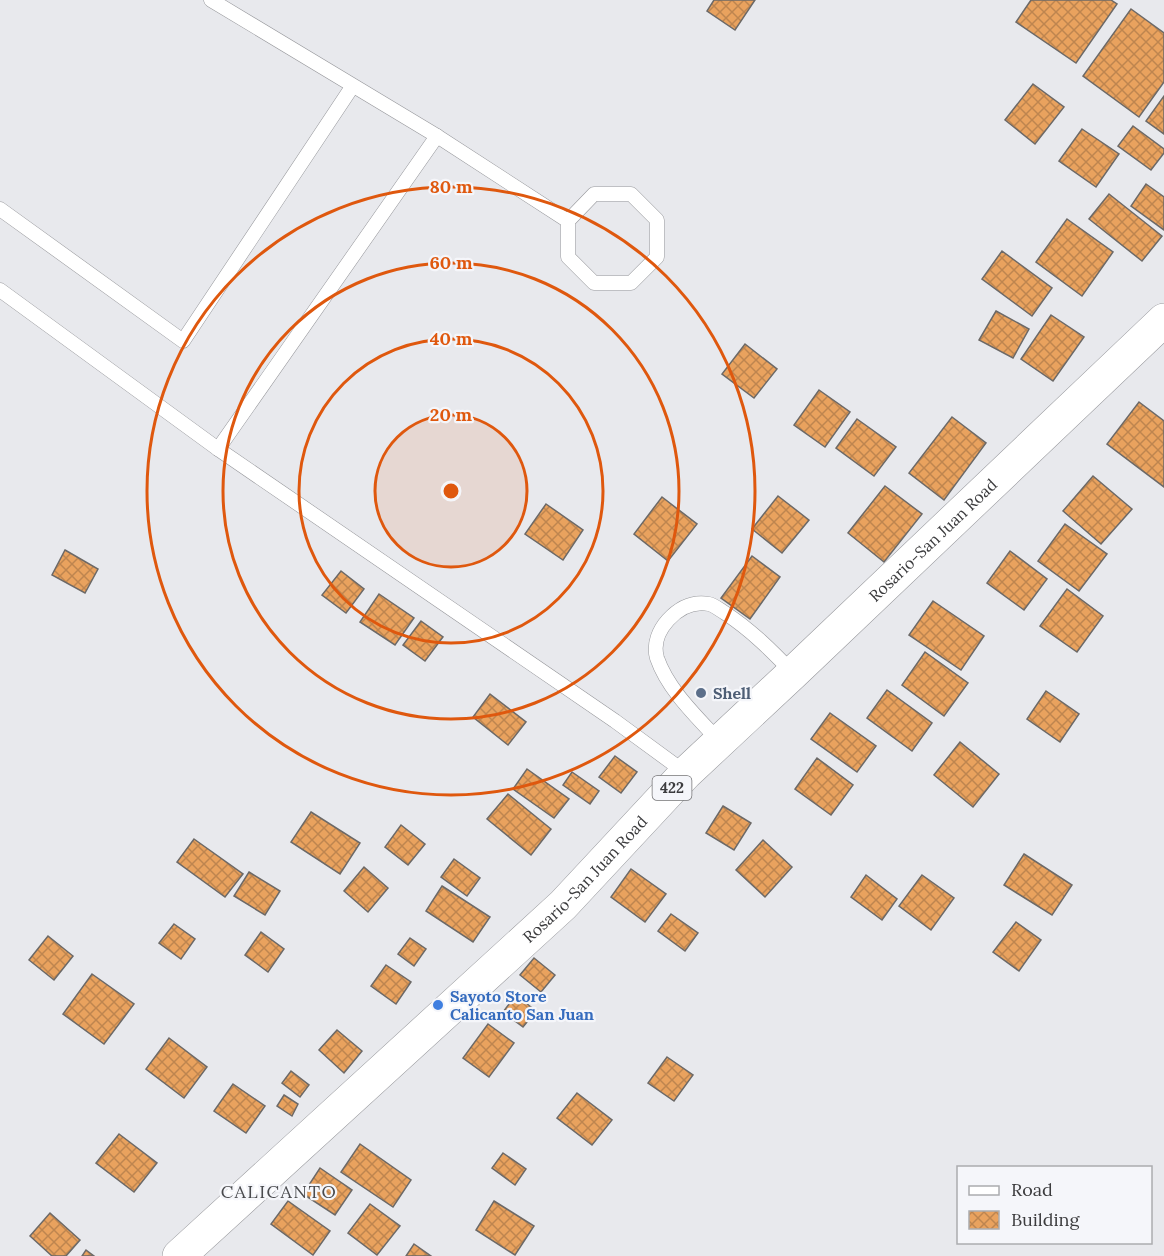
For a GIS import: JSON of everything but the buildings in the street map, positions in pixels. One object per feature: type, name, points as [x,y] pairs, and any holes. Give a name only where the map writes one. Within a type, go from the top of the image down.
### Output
[{"type":"main road","name":"Rosario-San Juan Road","points":[[179,1256],[563,905],[686,773],[1164,320]]},
{"type":"lane","points":[[211,0],[352,87],[437,136],[568,221]]},
{"type":"lane","points":[[0,209],[183,341],[352,87]]},
{"type":"lane","points":[[218,450],[437,136]]},
{"type":"lane","points":[[594,194],[631,194],[657,220],[657,256],[631,283],[594,283],[568,257],[568,221],[594,194]]},
{"type":"lane","points":[[0,290],[218,450],[615,721],[686,773]]},
{"type":"lane","points":[[720,742],[691,711],[667,679],[656,655],[657,636],[670,618],[692,603],[711,604],[764,643],[793,673]]},
{"type":"place","name":"Shell","points":[[701,693]]},
{"type":"place","name":"Sayoto Store Calicanto San Juan","points":[[438,1005]]},
{"type":"district","name":"CALICANTO","points":[[279,1192]]}]
